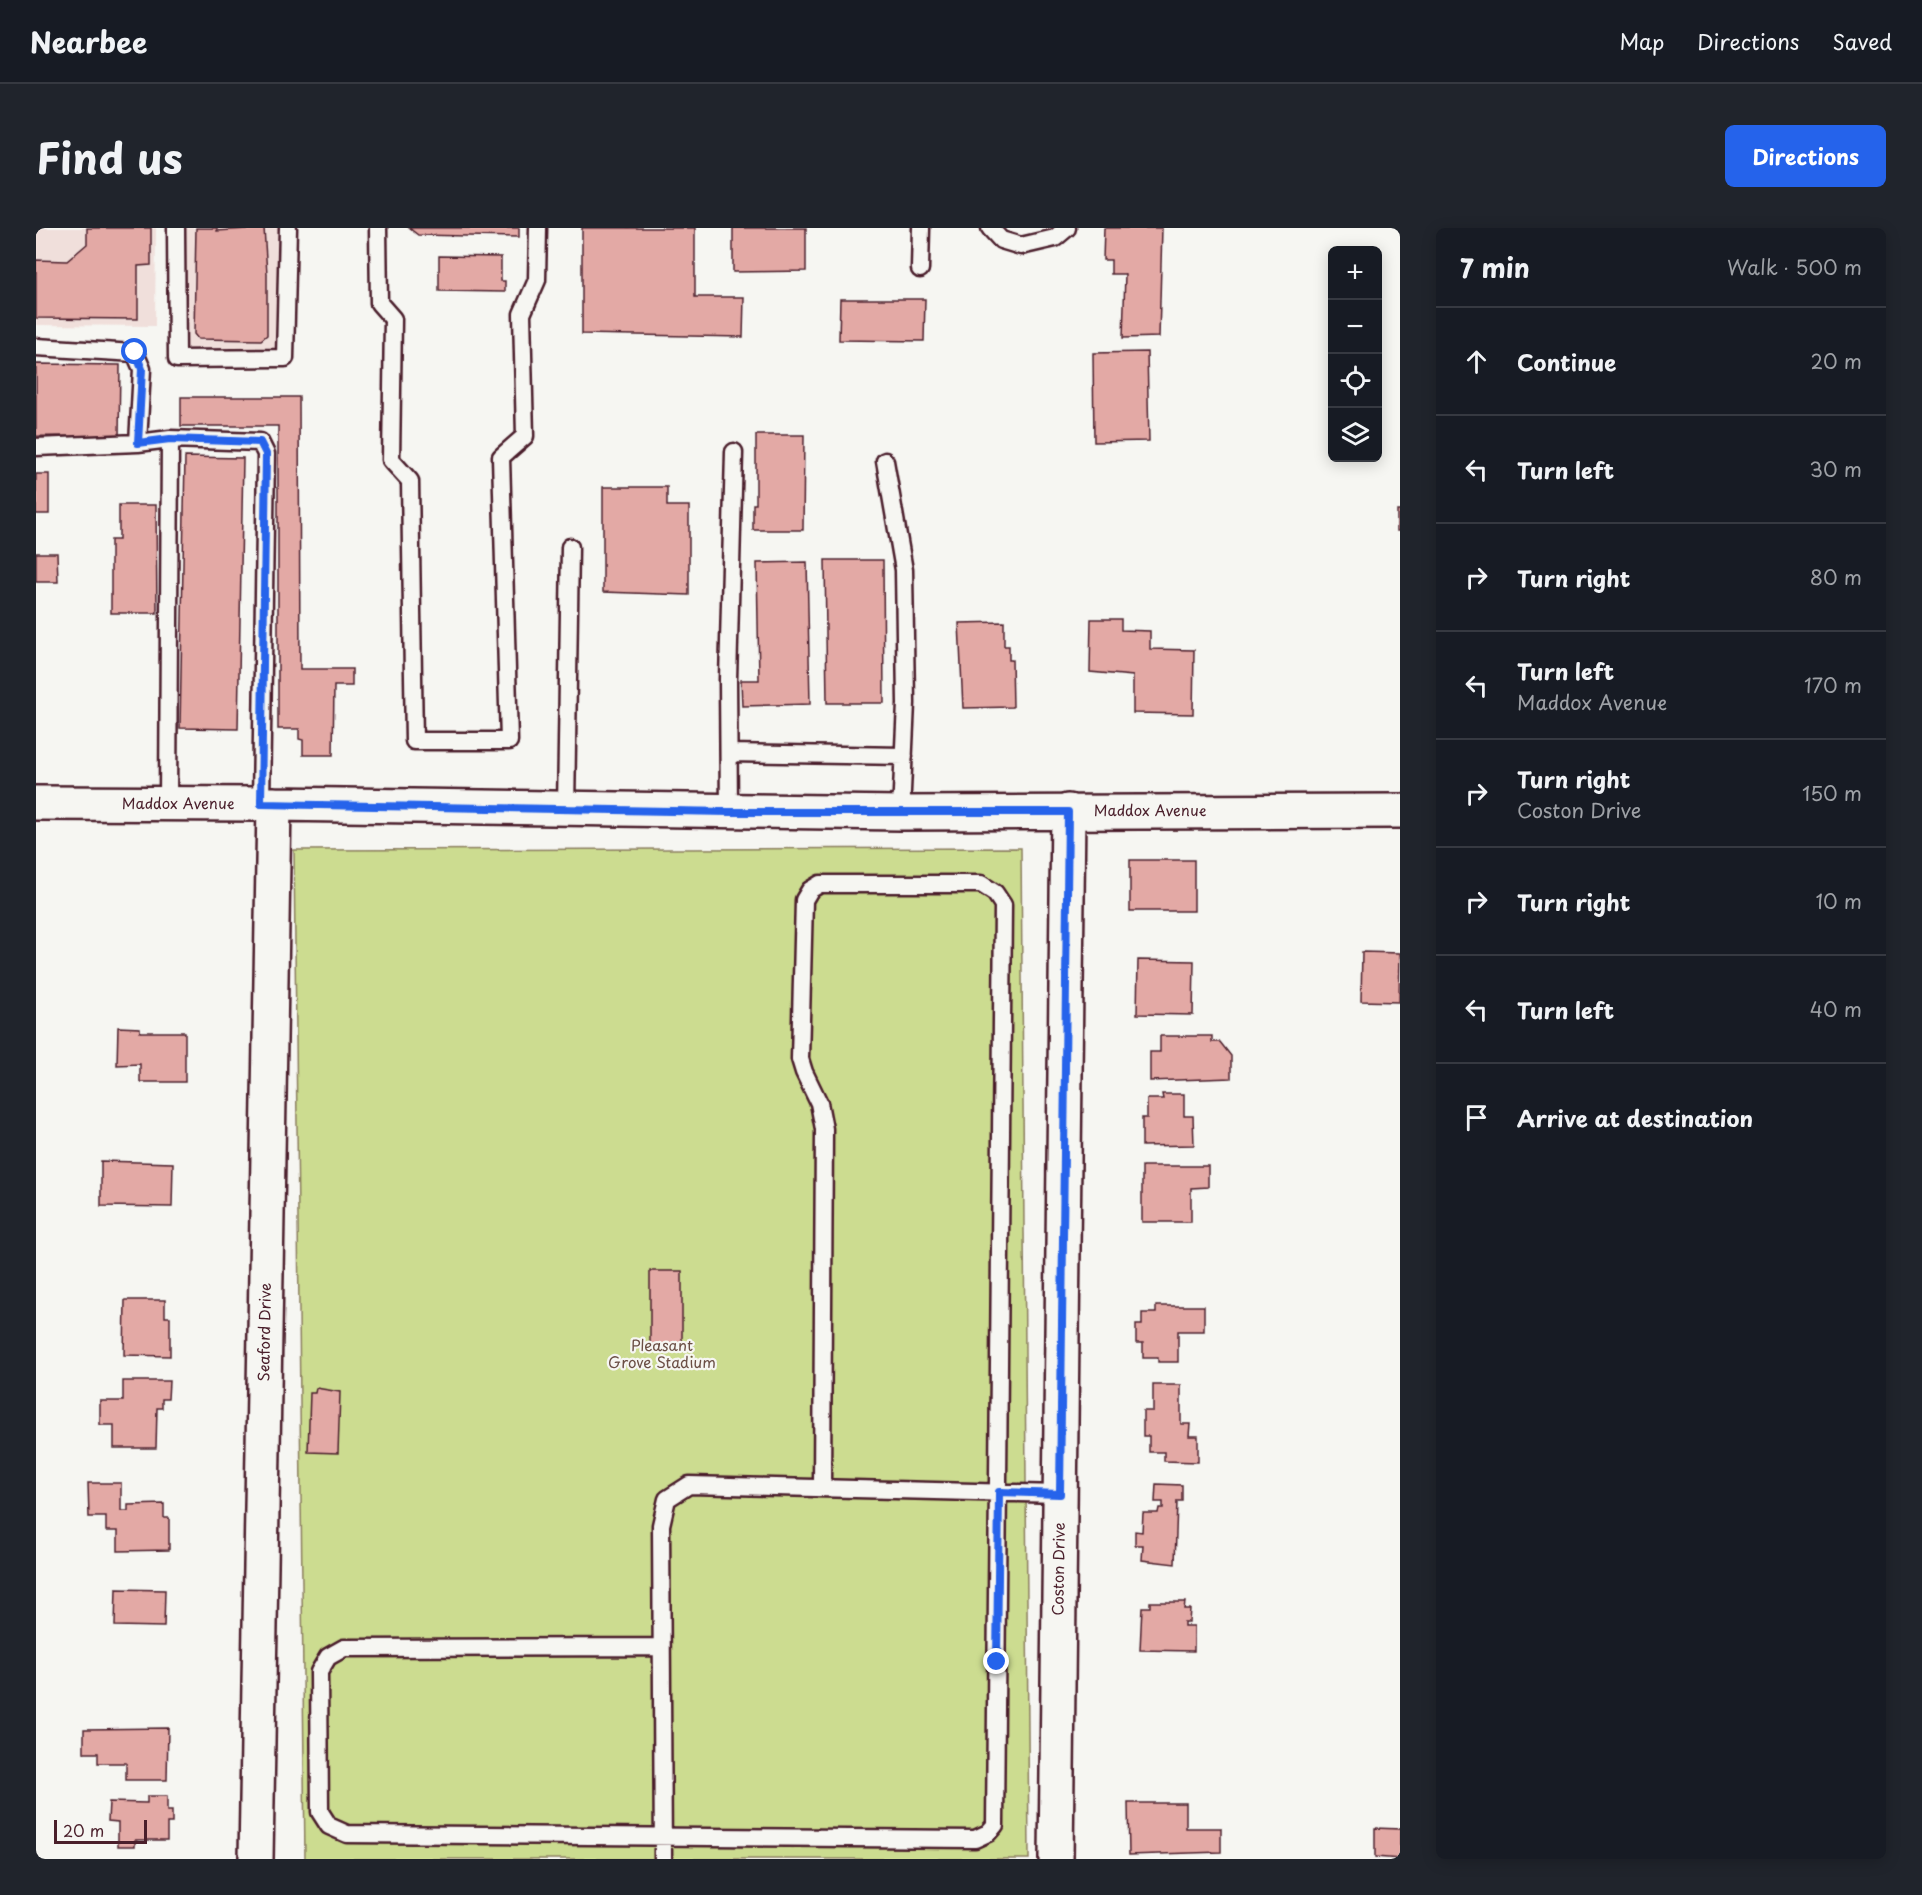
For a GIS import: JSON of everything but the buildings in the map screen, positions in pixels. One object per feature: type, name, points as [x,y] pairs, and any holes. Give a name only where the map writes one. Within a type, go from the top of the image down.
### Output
[{"type":"street","name":"Maddox Avenue","points":[[36,803],[267,804],[729,812],[1400,811]]},
{"type":"street","name":"Seaford Drive","points":[[256,1859],[267,804]]},
{"type":"street","name":"Coston Drive","points":[[1056,1859],[1068,812]]},
{"type":"lane","points":[[176,228],[177,359],[285,358],[288,228]]},
{"type":"lane","points":[[378,228],[380,303],[393,319],[391,460],[410,482],[414,741],[509,741],[501,457],[525,436],[522,314],[537,280],[538,228]]},
{"type":"lane","points":[[920,270],[921,228]]},
{"type":"lane","points":[[990,228],[1001,240],[1021,246],[1055,238],[1067,228]]},
{"type":"lane","points":[[36,347],[135,352],[142,369],[138,443]]},
{"type":"lane","points":[[168,804],[170,439]]},
{"type":"lane","points":[[36,447],[138,443],[170,439],[260,442],[266,454],[267,804]]},
{"type":"lane","points":[[729,812],[728,680],[734,452]]},
{"type":"lane","points":[[885,461],[904,570],[906,703],[901,813]]},
{"type":"lane","points":[[566,809],[570,548]]},
{"type":"lane","points":[[730,753],[904,756]]},
{"type":"lane","points":[[662,1647],[344,1648],[328,1657],[319,1672],[320,1812],[329,1826],[347,1833],[975,1839],[988,1833],[995,1825],[1003,905],[995,893],[981,884],[820,884],[810,890],[804,900],[801,1059],[804,1072],[819,1103],[824,1129],[822,1488]]},
{"type":"lane","points":[[663,1859],[661,1525],[667,1499],[689,1485],[1060,1494]]},
{"type":"shaded area","points":[[36,228],[156,228],[155,326],[36,325]]},
{"type":"shaded area","points":[[182,228],[284,228],[283,355],[181,356]]},
{"type":"green space","name":"Pleasant Grove Stadium","points":[[1021,848],[1029,1859],[305,1859],[294,850]]},
{"type":"route","points":[[135,352],[142,369],[138,443],[170,439],[260,442],[266,454],[261,804],[729,812],[1068,812],[1060,1494],[999,1492],[997,1662]]}]
